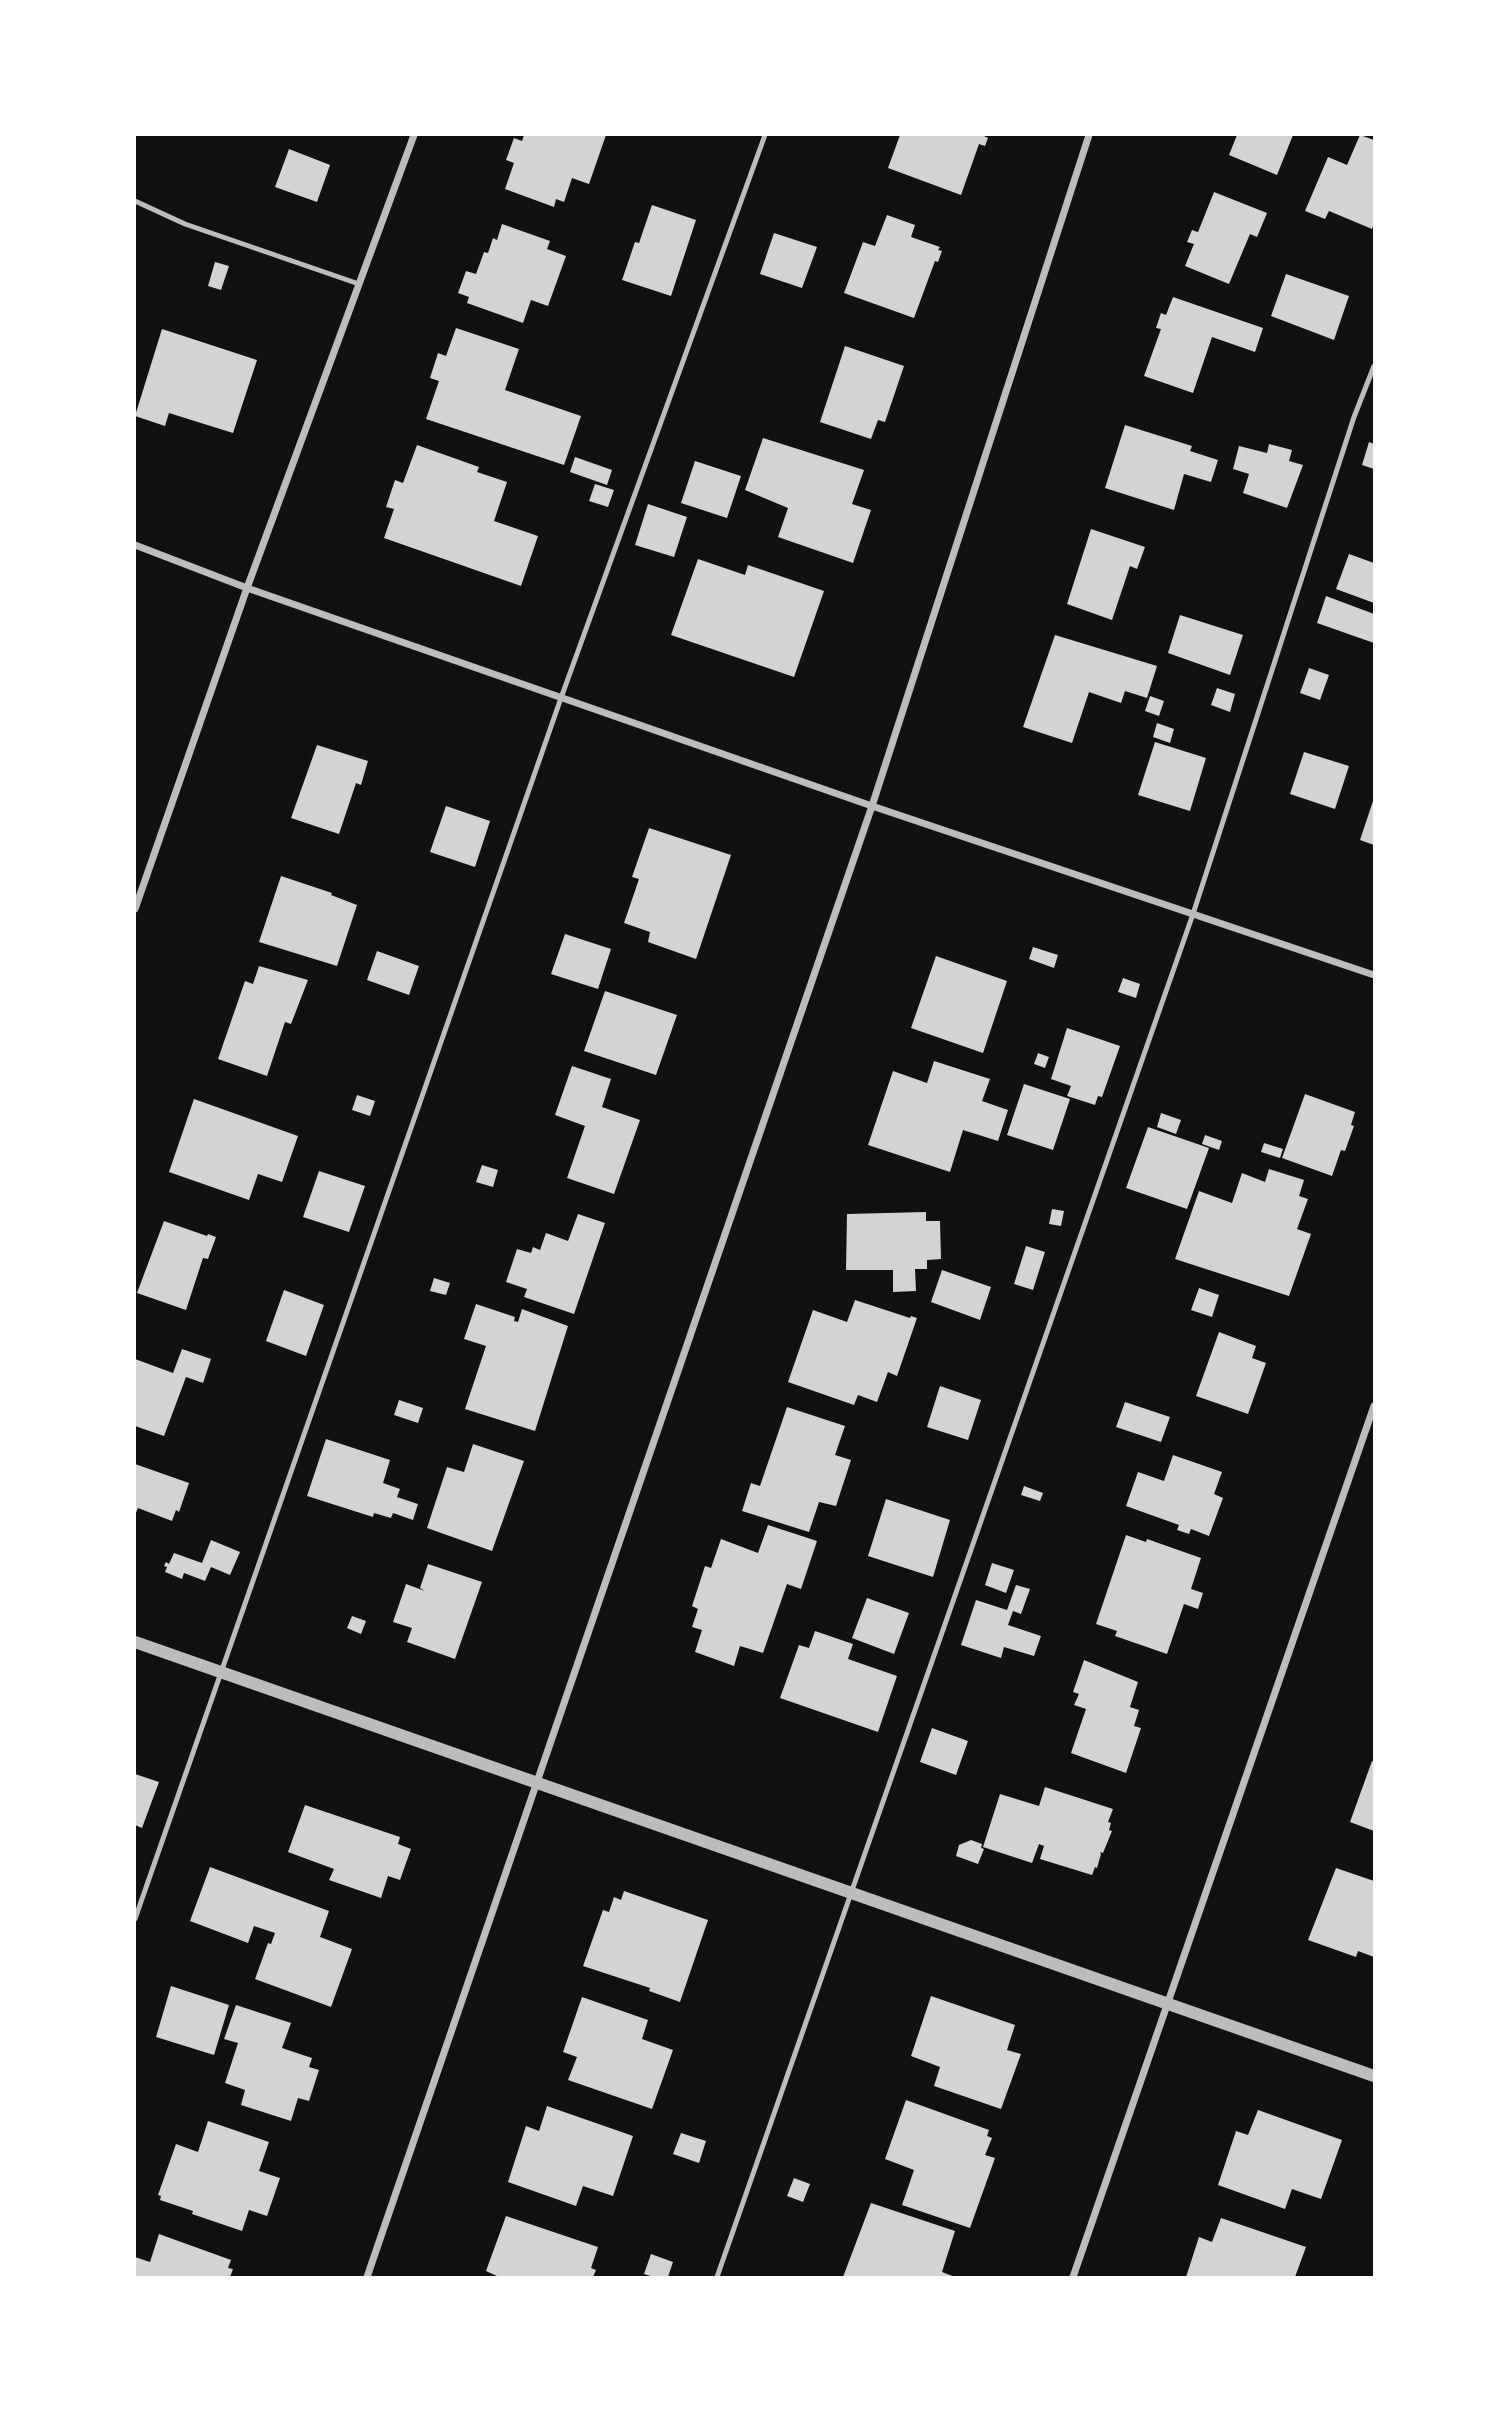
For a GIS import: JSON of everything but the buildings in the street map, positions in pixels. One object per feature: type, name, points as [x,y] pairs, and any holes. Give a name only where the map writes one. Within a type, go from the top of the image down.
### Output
[{"type":"street","points":[[135,909],[247,588],[414,135]]},
{"type":"street","points":[[367,2277],[872,806],[1089,135]]},
{"type":"street","points":[[135,545],[247,588],[872,806],[1374,975]]},
{"type":"street","points":[[1073,2277],[1374,1406]]},
{"type":"street","points":[[135,1642],[1374,2076]]},
{"type":"lane","points":[[135,1919],[561,698],[765,135]]},
{"type":"lane","points":[[135,201],[185,224],[359,284]]},
{"type":"lane","points":[[717,2277],[1193,914],[1354,417],[1374,366]]}]
